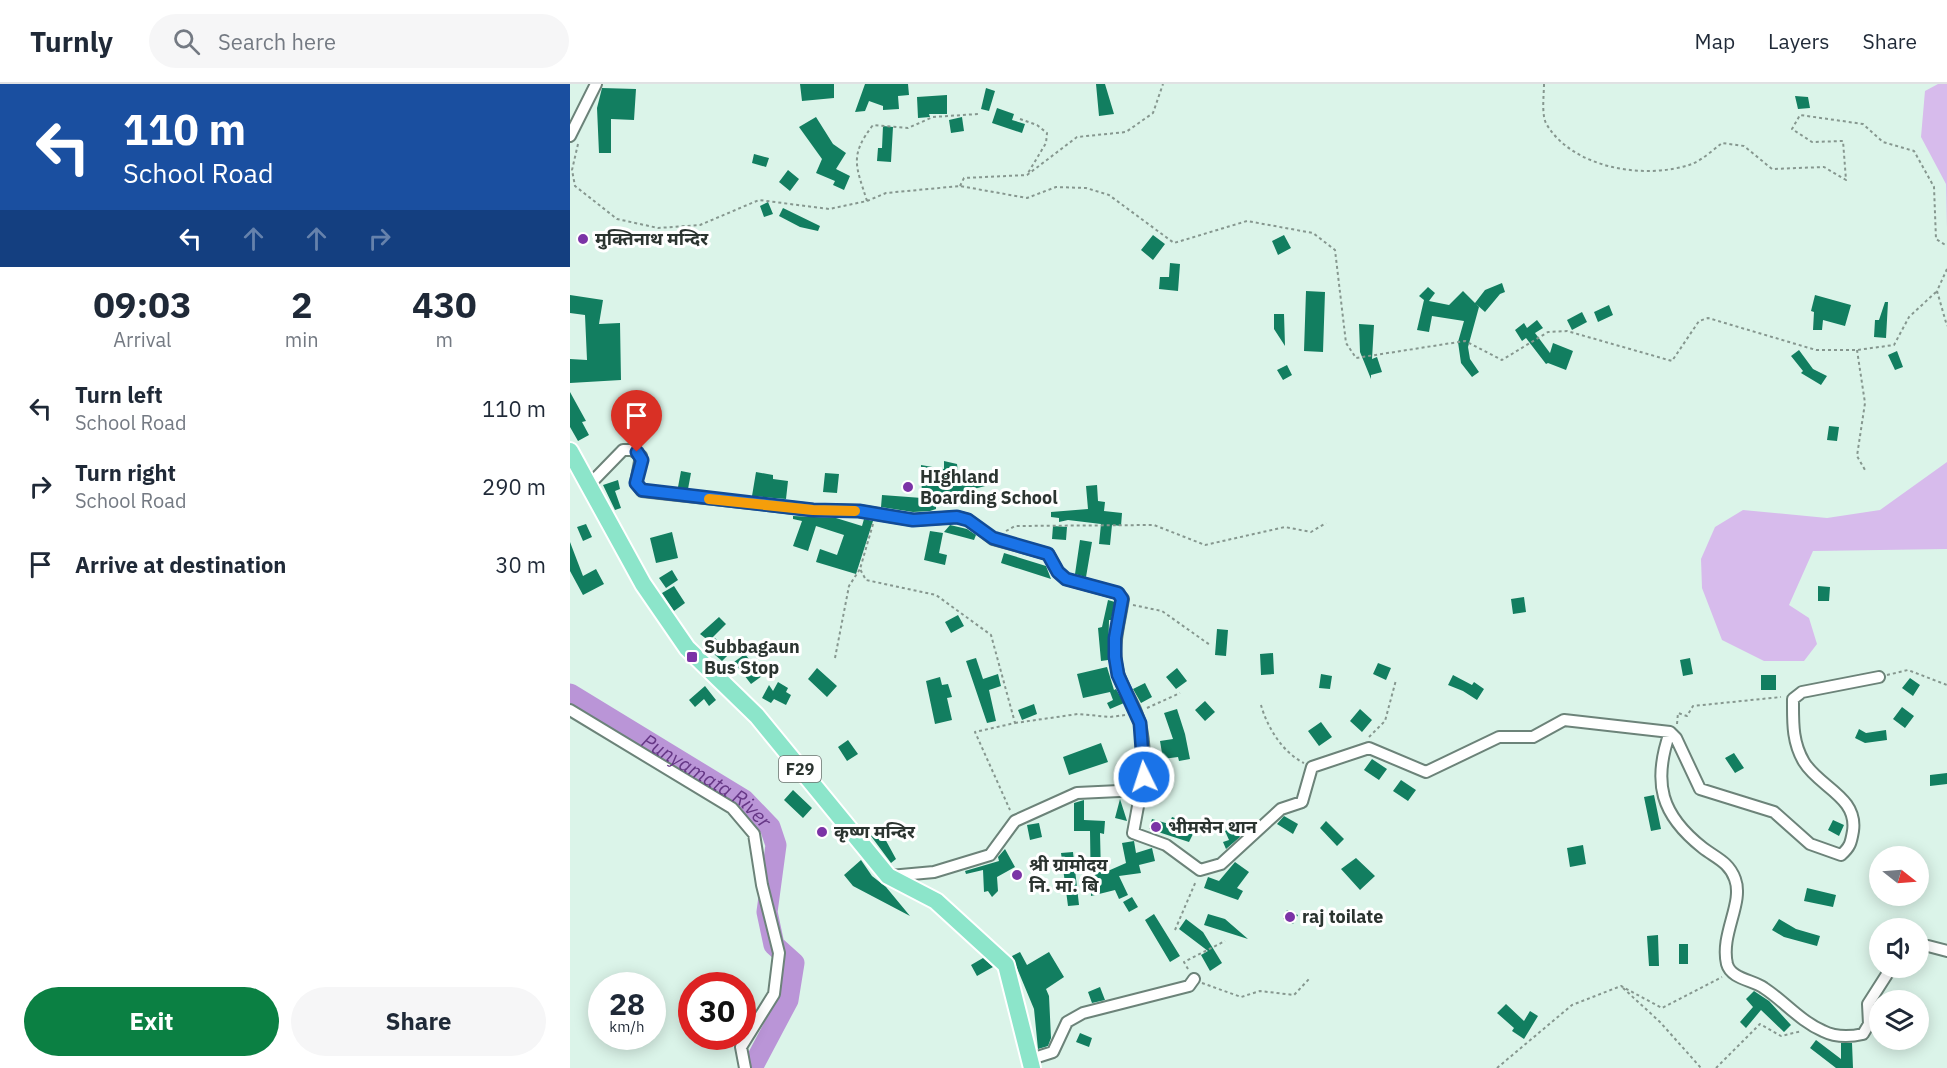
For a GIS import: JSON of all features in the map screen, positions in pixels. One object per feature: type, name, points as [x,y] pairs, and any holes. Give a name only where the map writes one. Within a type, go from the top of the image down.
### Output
[{"type":"main road","name":"F29","points":[[570,451],[643,585],[687,648],[757,716],[888,876],[936,901],[1006,965],[1030,1064]]},
{"type":"street","points":[[574,138],[596,84]]},
{"type":"street","points":[[588,486],[623,450],[632,450],[641,456],[636,483],[642,490],[813,510],[859,511],[876,516],[913,520],[957,517],[968,520],[993,538],[1048,554],[1058,572],[1066,579],[1118,593],[1122,599],[1115,638],[1115,657],[1118,675],[1137,713],[1144,777],[1133,833],[1166,845],[1200,870],[1221,864],[1281,809],[1302,802],[1312,767],[1369,748],[1426,772],[1499,737],[1533,737],[1564,720],[1673,735]]},
{"type":"street","points":[[1673,735],[1701,789],[1774,812],[1810,844],[1841,855],[1851,846],[1854,821],[1848,805],[1804,764],[1793,737],[1793,699],[1802,692],[1879,676]]},
{"type":"street","points":[[570,710],[732,808],[754,834],[762,885],[779,954],[774,994],[741,1047],[746,1068]]},
{"type":"street","points":[[1673,735],[1663,752],[1660,784],[1676,825],[1705,850],[1726,863],[1736,880],[1736,903],[1728,926],[1727,966],[1763,987],[1824,1032],[1849,1037],[1863,1034],[1869,1024],[1868,1004],[1885,978]]},
{"type":"street","points":[[888,876],[934,872],[990,855],[999,846],[1015,821],[1077,793],[1141,790]]},
{"type":"street","points":[[1929,946],[1947,951]]},
{"type":"street","points":[[1030,1064],[1053,1052],[1068,1022],[1083,1013],[1189,986],[1194,980]]},
{"type":"path","points":[[960,186],[964,178],[1027,175],[1077,137],[1126,132],[1153,113],[1163,84]]},
{"type":"path","points":[[1544,84],[1545,123],[1567,148],[1610,167],[1652,171],[1693,164],[1722,143],[1744,146],[1772,169],[1824,167],[1846,180],[1843,141],[1812,142],[1792,129],[1800,115],[1863,124],[1883,142],[1914,151],[1935,187],[1936,239],[1947,246]]},
{"type":"path","points":[[867,201],[857,169],[858,143],[873,125],[908,128],[933,117],[978,114]]},
{"type":"path","points":[[1020,119],[1037,125],[1047,133],[1046,143],[1027,175]]},
{"type":"path","points":[[574,138],[572,170],[575,186],[617,219],[658,228],[700,225],[759,200],[829,209],[867,201],[886,193],[960,186],[1027,198],[1056,187],[1086,188],[1109,195],[1174,243],[1247,221],[1313,233],[1335,250],[1346,343],[1356,358],[1465,341],[1502,360],[1548,332],[1567,331],[1672,361],[1699,321],[1708,318],[1816,350],[1857,350],[1894,345],[1909,317],[1937,291],[1947,269]]},
{"type":"path","points":[[1937,291],[1947,326]]},
{"type":"path","points":[[1857,350],[1865,403],[1857,456],[1865,470]]},
{"type":"path","points":[[835,658],[849,586],[861,569],[876,516]]},
{"type":"path","points":[[993,538],[1015,526],[1154,525],[1205,545],[1285,527],[1311,532],[1326,523]]},
{"type":"path","points":[[861,569],[866,580],[936,595],[991,635],[1015,723]]},
{"type":"path","points":[[1122,599],[1134,605],[1162,611],[1210,645]]},
{"type":"path","points":[[1879,676],[1908,670],[1947,685]]},
{"type":"path","points":[[1369,748],[1367,740],[1385,721],[1396,680]]},
{"type":"path","points":[[1015,821],[975,732],[1015,723],[1078,714],[1110,717],[1137,713],[1180,693]]},
{"type":"path","points":[[1673,735],[1678,714],[1687,716],[1693,706],[1777,697],[1793,699]]},
{"type":"path","points":[[1262,705],[1266,723],[1294,759],[1312,767]]},
{"type":"path","points":[[1175,930],[1200,870]]},
{"type":"path","points":[[1225,941],[1184,962],[1194,980],[1241,997],[1260,991],[1294,995],[1309,980]]},
{"type":"path","points":[[1497,1068],[1572,1005],[1621,986],[1662,1008],[1732,971]]},
{"type":"path","points":[[1621,986],[1660,1022],[1701,1068]]},
{"type":"path","points":[[1716,1068],[1760,1024],[1781,1036],[1803,1031],[1813,1025]]},
{"type":"shaded area","points":[[1938,84],[1947,84],[1947,228],[1946,184],[1921,137],[1925,91]]},
{"type":"shaded area","points":[[1947,462],[1947,549],[1813,551],[1789,605],[1809,618],[1817,644],[1804,661],[1764,661],[1722,640],[1702,588],[1701,559],[1715,527],[1743,510],[1827,518],[1880,510]]},
{"type":"building","points":[[800,84],[834,84],[834,98],[802,101]]},
{"type":"building","points":[[865,84],[908,84],[909,95],[898,96],[899,109],[883,110],[883,106],[869,101],[865,111],[855,112]]},
{"type":"building","points":[[1096,84],[1105,84],[1114,114],[1099,116]]},
{"type":"building","points":[[602,88],[636,89],[634,120],[611,119],[611,153],[599,153],[597,108]]},
{"type":"building","points":[[986,88],[995,91],[989,111],[981,109]]},
{"type":"building","points":[[947,95],[947,114],[929,114],[930,117],[918,118],[917,97]]},
{"type":"building","points":[[1795,96],[1808,97],[1810,108],[1798,109]]},
{"type":"building","points":[[997,108],[1014,114],[1012,120],[1025,124],[1022,133],[992,123]]},
{"type":"building","points":[[816,117],[833,144],[846,153],[836,169],[850,176],[844,190],[833,185],[835,181],[816,173],[822,159],[799,127]]},
{"type":"building","points":[[962,117],[964,131],[951,133],[949,120]]},
{"type":"building","points":[[883,126],[893,127],[891,162],[877,161],[878,148],[882,148]]},
{"type":"building","points":[[754,154],[769,158],[766,167],[752,163]]},
{"type":"building","points":[[788,170],[799,179],[790,191],[779,182]]},
{"type":"building","points":[[768,202],[773,214],[764,217],[760,206]]},
{"type":"building","points":[[783,208],[820,226],[818,231],[800,227],[779,216]]},
{"type":"building","points":[[1153,235],[1165,244],[1153,260],[1141,250]]},
{"type":"building","points":[[1284,235],[1291,248],[1278,255],[1272,241]]},
{"type":"building","points":[[1170,263],[1180,264],[1178,291],[1159,289],[1160,277],[1169,277]]},
{"type":"building","points":[[1502,283],[1505,292],[1500,294],[1485,312],[1476,304],[1479,307],[1468,347],[1470,359],[1479,372],[1472,377],[1461,363],[1458,342],[1464,321],[1432,316],[1429,332],[1417,330],[1424,300],[1419,296],[1428,287],[1435,293],[1429,301],[1449,305],[1463,291],[1475,303],[1485,290]]},
{"type":"building","points":[[1306,291],[1325,292],[1323,352],[1304,351]]},
{"type":"building","points":[[570,295],[603,300],[599,324],[620,323],[621,380],[570,383],[570,359],[587,360],[585,315],[570,313]]},
{"type":"building","points":[[1815,295],[1851,305],[1845,326],[1823,320],[1822,330],[1813,330],[1814,312],[1811,311]]},
{"type":"building","points":[[1885,302],[1888,302],[1886,338],[1874,337],[1875,320],[1879,320]]},
{"type":"building","points":[[1609,305],[1613,315],[1598,322],[1594,312]]},
{"type":"building","points":[[1582,312],[1587,322],[1572,330],[1567,320]]},
{"type":"building","points":[[1274,314],[1284,314],[1285,346],[1274,329]]},
{"type":"building","points":[[1537,320],[1543,328],[1535,333],[1550,353],[1553,343],[1573,351],[1566,370],[1546,364],[1526,338],[1522,341],[1515,330],[1524,323],[1527,328]]},
{"type":"building","points":[[1359,324],[1374,325],[1372,359],[1377,357],[1382,372],[1371,375],[1371,379],[1360,352]]},
{"type":"building","points":[[1799,350],[1813,369],[1827,376],[1821,385],[1801,373],[1803,371],[1791,356]]},
{"type":"building","points":[[1897,351],[1903,367],[1895,370],[1888,355]]},
{"type":"building","points":[[1287,365],[1292,375],[1283,380],[1277,370]]},
{"type":"building","points":[[570,392],[586,421],[582,422],[589,435],[578,441],[570,427]]},
{"type":"building","points":[[1829,426],[1839,427],[1837,441],[1827,440]]},
{"type":"building","points":[[944,461],[957,464],[959,480],[983,472],[989,485],[936,499],[936,509],[930,511],[913,512],[881,507],[882,495],[922,498],[921,465],[944,469]]},
{"type":"building","points":[[681,471],[691,473],[688,489],[678,487]]},
{"type":"building","points":[[756,472],[773,475],[773,479],[788,481],[786,499],[752,496]]},
{"type":"building","points":[[825,473],[839,474],[837,493],[823,492]]},
{"type":"building","points":[[618,480],[620,489],[615,491],[621,508],[615,510],[603,485]]},
{"type":"building","points":[[1097,485],[1098,501],[1105,502],[1104,511],[1122,513],[1121,526],[1112,525],[1110,545],[1099,544],[1101,524],[1068,520],[1059,522],[1059,518],[1051,517],[1051,512],[1088,509],[1086,486]]},
{"type":"building","points":[[793,516],[836,518],[862,526],[864,519],[873,521],[856,574],[816,562],[820,549],[837,555],[844,535],[816,526],[808,551],[793,546],[802,521],[793,519]]},
{"type":"building","points":[[586,524],[592,537],[583,541],[577,527]]},
{"type":"building","points":[[950,525],[967,529],[976,535],[974,540],[944,532]]},
{"type":"building","points":[[1053,526],[1067,527],[1066,540],[1052,539]]},
{"type":"building","points":[[930,531],[943,533],[939,553],[947,555],[945,565],[924,560]]},
{"type":"building","points":[[672,532],[678,558],[656,563],[650,538]]},
{"type":"building","points":[[1080,540],[1092,542],[1086,577],[1075,574]]},
{"type":"building","points":[[570,542],[583,576],[596,569],[604,584],[583,595],[570,571]]},
{"type":"building","points":[[1004,553],[1046,566],[1051,579],[1001,563]]},
{"type":"building","points":[[672,570],[678,580],[666,588],[659,578]]},
{"type":"building","points":[[674,586],[685,603],[674,611],[662,593]]},
{"type":"building","points":[[1818,586],[1830,587],[1829,601],[1818,601]]},
{"type":"building","points":[[1524,597],[1526,612],[1513,614],[1511,599]]},
{"type":"building","points":[[1108,600],[1115,602],[1111,620],[1109,620],[1108,660],[1101,661],[1098,628],[1102,627]]},
{"type":"building","points":[[958,615],[964,626],[951,633],[945,622]]},
{"type":"building","points":[[719,617],[726,624],[709,641],[700,634]]},
{"type":"building","points":[[1217,629],[1228,630],[1226,656],[1215,655]]},
{"type":"building","points":[[715,638],[729,654],[722,661],[706,647]]},
{"type":"building","points":[[1273,653],[1274,674],[1261,675],[1260,654]]},
{"type":"building","points":[[745,654],[762,676],[751,684],[734,662]]},
{"type":"building","points":[[976,658],[983,679],[998,674],[1001,686],[989,690],[996,721],[987,723],[966,661]]},
{"type":"building","points":[[1690,658],[1693,674],[1683,676],[1680,660]]},
{"type":"building","points":[[1378,663],[1391,668],[1386,680],[1373,674]]},
{"type":"building","points":[[1107,667],[1114,690],[1116,689],[1124,703],[1110,709],[1107,703],[1113,700],[1110,692],[1083,698],[1077,674]]},
{"type":"building","points":[[817,668],[837,686],[827,697],[808,679]]},
{"type":"building","points":[[1177,668],[1187,681],[1176,689],[1166,677]]},
{"type":"building","points":[[1321,674],[1332,676],[1330,689],[1319,688]]},
{"type":"building","points":[[1453,675],[1472,685],[1474,682],[1484,689],[1477,700],[1448,685]]},
{"type":"building","points":[[1761,675],[1776,675],[1776,690],[1761,690]]},
{"type":"building","points":[[940,677],[942,685],[948,684],[952,697],[947,698],[952,720],[935,724],[926,681]]},
{"type":"building","points":[[1910,678],[1920,685],[1913,696],[1902,688]]},
{"type":"building","points":[[778,682],[788,688],[786,692],[791,695],[786,705],[774,699],[771,703],[762,698],[769,685],[773,691]]},
{"type":"building","points":[[1145,683],[1152,697],[1141,703],[1133,689]]},
{"type":"building","points":[[705,686],[716,700],[709,706],[704,699],[695,707],[689,700]]},
{"type":"building","points":[[1205,701],[1215,712],[1205,721],[1195,710]]},
{"type":"building","points":[[1034,704],[1037,714],[1022,720],[1018,710]]},
{"type":"building","points":[[1902,707],[1914,716],[1905,728],[1893,719]]},
{"type":"building","points":[[1177,709],[1190,759],[1179,761],[1178,757],[1163,759],[1160,741],[1173,739],[1164,713]]},
{"type":"building","points":[[1360,709],[1372,720],[1362,732],[1350,721]]},
{"type":"building","points":[[1321,722],[1332,737],[1319,746],[1308,731]]},
{"type":"building","points":[[1859,729],[1866,733],[1886,730],[1887,740],[1865,743],[1855,738]]},
{"type":"building","points":[[848,740],[858,754],[847,761],[838,747]]},
{"type":"building","points":[[1101,743],[1108,762],[1069,775],[1063,757]]},
{"type":"building","points":[[1734,753],[1744,768],[1735,773],[1725,758]]},
{"type":"building","points":[[1372,759],[1387,769],[1379,780],[1364,770]]},
{"type":"building","points":[[1947,773],[1947,784],[1930,786],[1930,775]]},
{"type":"building","points":[[1401,780],[1416,790],[1408,801],[1393,791]]},
{"type":"building","points":[[793,790],[812,808],[803,818],[784,800]]},
{"type":"building","points":[[1654,795],[1661,829],[1651,831],[1644,797]]},
{"type":"building","points":[[1120,799],[1127,821],[1115,818]]},
{"type":"building","points":[[1084,800],[1084,820],[1105,821],[1104,834],[1100,833],[1101,874],[1126,863],[1122,843],[1134,841],[1136,853],[1152,848],[1155,861],[1139,865],[1141,873],[1119,876],[1128,895],[1119,899],[1115,890],[1091,896],[1090,831],[1074,831],[1074,803]]},
{"type":"building","points":[[1284,816],[1298,824],[1293,834],[1277,824]]},
{"type":"building","points":[[1172,817],[1181,820],[1179,828],[1193,834],[1189,842],[1149,829],[1152,819],[1169,824]]},
{"type":"building","points":[[1833,820],[1844,825],[1839,836],[1828,830]]},
{"type":"building","points":[[1326,821],[1344,839],[1337,846],[1320,828]]},
{"type":"building","points":[[1039,823],[1042,837],[1030,840],[1027,825]]},
{"type":"building","points":[[1235,827],[1240,837],[1226,849],[1223,842],[1229,840],[1225,831]]},
{"type":"building","points":[[877,832],[882,839],[884,837],[896,859],[891,863],[871,836]]},
{"type":"building","points":[[1583,845],[1586,864],[1570,867],[1567,848]]},
{"type":"building","points":[[1005,849],[1015,867],[997,877],[998,891],[992,897],[988,891],[984,892],[983,870],[966,874],[965,871],[999,861],[998,857]]},
{"type":"building","points":[[1073,852],[1079,905],[1068,906],[1061,853]]},
{"type":"building","points":[[1356,858],[1375,876],[1360,890],[1341,869]]},
{"type":"building","points":[[861,860],[872,876],[886,887],[910,916],[853,886],[844,875]]},
{"type":"building","points":[[1235,862],[1249,872],[1237,888],[1243,891],[1238,900],[1204,888],[1208,877],[1219,881]]},
{"type":"building","points":[[1807,888],[1836,895],[1833,907],[1804,901]]},
{"type":"building","points":[[1132,897],[1138,907],[1129,912],[1123,902]]},
{"type":"building","name":"raj toilate","points":[[1287,910],[1298,915],[1293,924],[1283,919]]},
{"type":"building","points":[[1154,914],[1180,956],[1170,962],[1145,920]]},
{"type":"building","points":[[1208,914],[1225,919],[1248,939],[1204,925]]},
{"type":"building","points":[[1186,919],[1203,932],[1222,963],[1210,971],[1201,955],[1208,951],[1179,929]]},
{"type":"building","points":[[1779,919],[1796,929],[1820,936],[1817,946],[1784,937],[1772,930]]},
{"type":"building","points":[[1658,935],[1659,966],[1649,966],[1647,936]]},
{"type":"building","points":[[1679,944],[1688,944],[1688,964],[1679,964]]},
{"type":"building","points":[[1020,952],[1027,965],[1049,952],[1064,977],[1046,989],[1049,996],[1051,1038],[1048,1046],[1038,1049],[1034,1009],[1012,956]]},
{"type":"building","points":[[983,958],[993,967],[977,976],[971,965]]},
{"type":"building","points":[[1100,987],[1105,1000],[1092,1003],[1088,992]]},
{"type":"building","points":[[1754,991],[1769,1001],[1791,1025],[1784,1032],[1761,1010],[1746,1028],[1740,1022],[1753,1007],[1746,999]]},
{"type":"building","points":[[1506,1004],[1524,1021],[1530,1011],[1538,1016],[1524,1039],[1512,1031],[1514,1028],[1497,1013]]},
{"type":"building","points":[[1080,1033],[1092,1038],[1089,1047],[1076,1042]]},
{"type":"building","points":[[1816,1040],[1841,1059],[1841,1043],[1852,1043],[1853,1068],[1836,1068],[1810,1048]]},
{"type":"waterway","name":"Punyamata River","points":[[570,694],[744,800],[770,827],[776,845],[767,912],[774,945],[794,963],[788,1000],[752,1068]]},
{"type":"slow traffic","points":[[709,499],[813,510],[855,511]]},
{"type":"place","name":"मुक्तिनाथ मन्दिर","points":[[583,239]]},
{"type":"place","name":"HIghland Boarding School","points":[[908,487]]},
{"type":"place","name":"Subbagaun Bus Stop","points":[[692,657]]},
{"type":"place","name":"भीमसेन थान","points":[[1156,827]]},
{"type":"place","name":"कृष्ण मन्दिर","points":[[822,832]]},
{"type":"place","name":"श्री ग्रामोदय नि. मा. बि","points":[[1017,875]]},
{"type":"place","name":"raj toilate","points":[[1290,917]]},
{"type":"route","points":[[637,452],[642,460],[636,483],[642,490],[813,510],[859,511],[876,516],[913,520],[957,517],[968,520],[993,538],[1048,554],[1058,572],[1066,579],[1118,593],[1122,599],[1115,638],[1115,657],[1118,675],[1140,723],[1144,777]]}]
